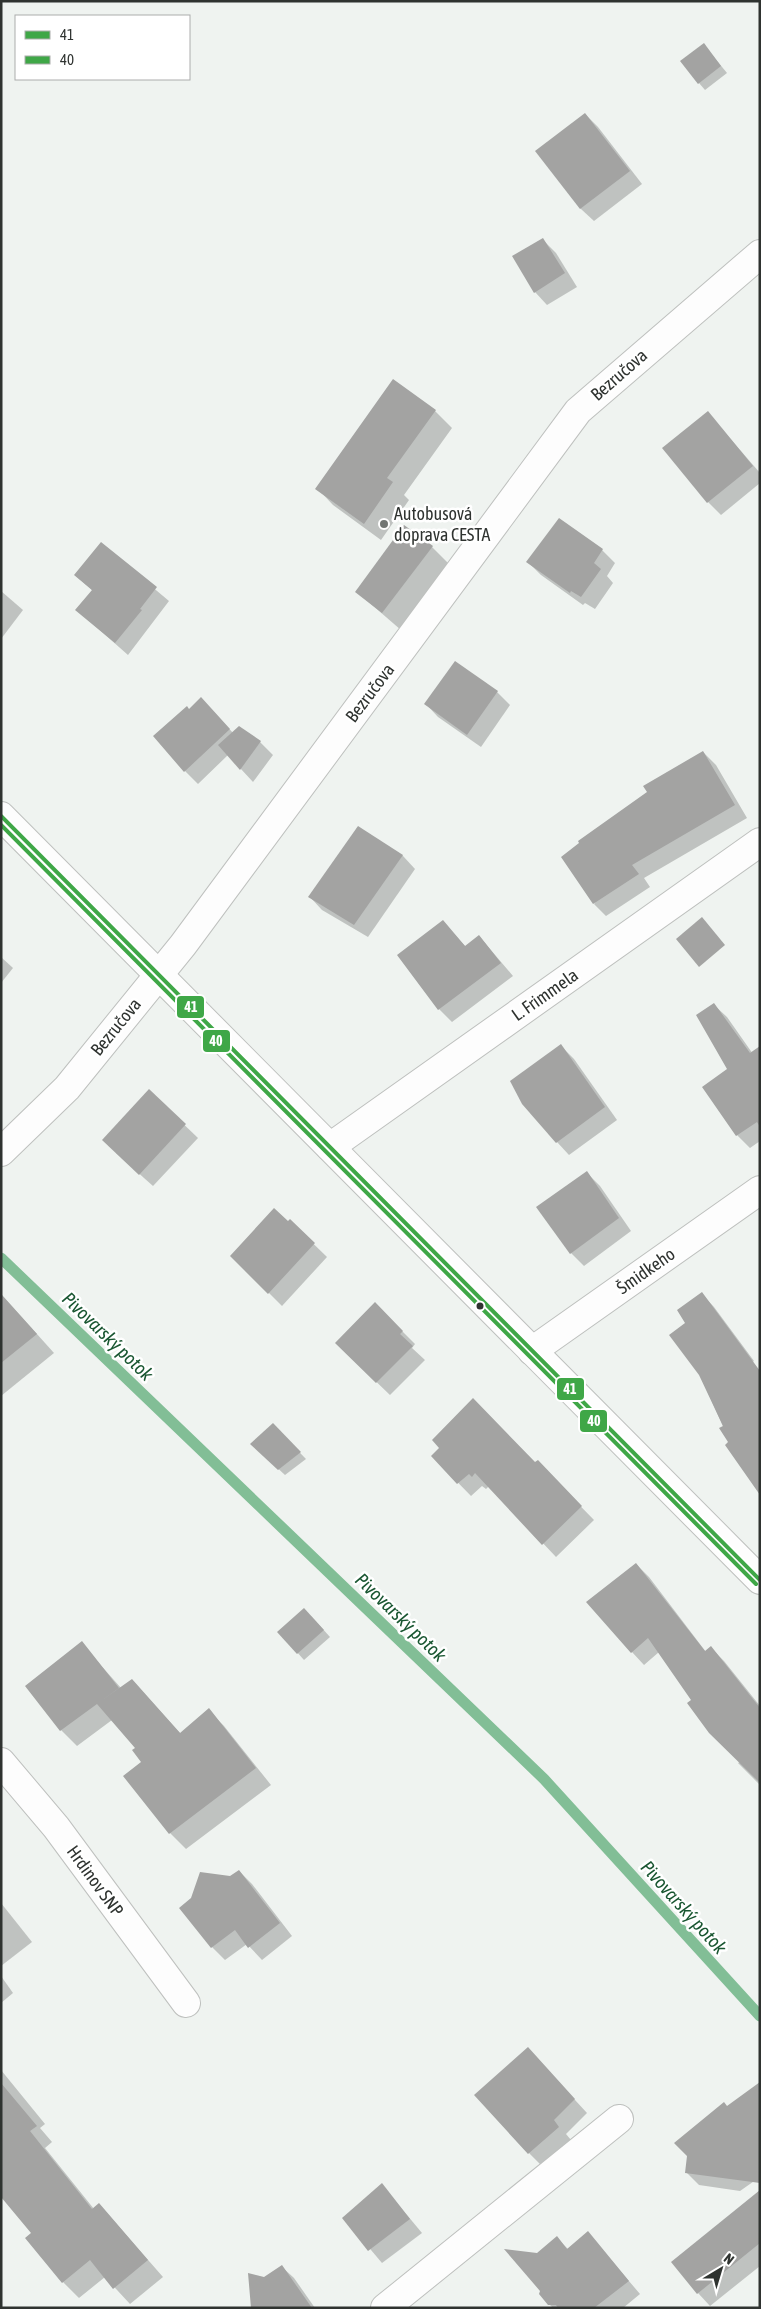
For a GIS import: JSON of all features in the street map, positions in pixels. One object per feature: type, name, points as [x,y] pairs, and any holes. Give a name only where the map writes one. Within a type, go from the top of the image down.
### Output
[{"type":"street","name":"Bezručova","points":[[1,1152],[67,1088],[195,929],[578,410],[760,254]]},
{"type":"street","points":[[1,816],[760,1580]]},
{"type":"street","name":"L. Frimmela","points":[[330,1147],[760,842]]},
{"type":"street","name":"Šmidkeho","points":[[532,1351],[760,1190]]},
{"type":"street","name":"Hrdinov SNP","points":[[1,1762],[56,1828],[186,2003]]},
{"type":"street","points":[[385,2308],[619,2119]]},
{"type":"building","points":[[704,43],[721,66],[698,84],[680,61]]},
{"type":"building","points":[[585,113],[630,171],[580,209],[535,151]]},
{"type":"building","points":[[543,238],[565,273],[534,293],[512,256]]},
{"type":"building","points":[[393,379],[436,410],[387,478],[393,482],[364,524],[315,489]]},
{"type":"building","points":[[708,411],[753,466],[707,503],[662,448]]},
{"type":"building","points":[[559,518],[603,549],[594,563],[601,569],[581,597],[571,591],[570,593],[526,562]]},
{"type":"building","points":[[404,525],[433,546],[382,613],[355,592]]},
{"type":"building","points":[[101,542],[157,587],[140,609],[142,610],[115,643],[75,610],[92,590],[74,575]]},
{"type":"building","points":[[455,661],[498,691],[467,735],[424,704]]},
{"type":"building","points":[[201,697],[230,729],[184,772],[153,736],[187,706],[189,709]]},
{"type":"building","points":[[239,726],[261,741],[240,770],[218,745]]},
{"type":"building","points":[[703,751],[735,805],[632,865],[639,874],[593,904],[561,857],[579,843],[578,841],[647,792],[643,786]]},
{"type":"building","points":[[358,826],[403,855],[354,925],[308,897]]},
{"type":"building","points":[[702,917],[725,945],[699,967],[676,939]]},
{"type":"building","points":[[443,920],[465,946],[479,935],[501,963],[438,1010],[397,955]]},
{"type":"building","points":[[714,1003],[750,1053],[760,1046],[760,1127],[757,1122],[736,1136],[702,1087],[727,1069],[696,1015]]},
{"type":"building","points":[[561,1044],[605,1107],[556,1143],[522,1104],[510,1081]]},
{"type":"building","points":[[149,1089],[186,1124],[139,1175],[102,1140]]},
{"type":"building","points":[[587,1171],[619,1218],[570,1254],[536,1207]]},
{"type":"building","points":[[274,1208],[288,1221],[290,1219],[315,1243],[268,1294],[230,1256]]},
{"type":"building","points":[[702,1292],[760,1371],[760,1495],[725,1445],[728,1442],[719,1428],[723,1426],[699,1375],[669,1335],[685,1323],[677,1310]]},
{"type":"building","points":[[1,1294],[37,1334],[1,1363]]},
{"type":"building","points":[[375,1302],[403,1331],[400,1334],[413,1346],[376,1383],[335,1343]]},
{"type":"building","points":[[473,1398],[535,1462],[538,1460],[582,1506],[542,1545],[475,1473],[472,1477],[469,1474],[457,1484],[431,1456],[439,1448],[432,1440]]},
{"type":"building","points":[[273,1423],[301,1452],[278,1470],[250,1444]]},
{"type":"building","points":[[636,1563],[705,1651],[711,1646],[760,1708],[760,1783],[709,1733],[687,1703],[691,1700],[648,1638],[631,1653],[586,1602]]},
{"type":"building","points":[[304,1608],[324,1630],[297,1654],[277,1632]]},
{"type":"building","points":[[82,1641],[119,1688],[98,1703],[132,1679],[180,1733],[209,1708],[256,1768],[169,1834],[123,1776],[141,1762],[132,1750],[135,1748],[97,1704],[60,1731],[25,1686]]},
{"type":"building","points":[[239,1870],[280,1923],[248,1948],[235,1930],[211,1948],[179,1908],[191,1898],[200,1872],[230,1876]]},
{"type":"building","points":[[528,2047],[575,2099],[554,2120],[559,2127],[528,2154],[474,2095]]},
{"type":"building","points":[[760,2082],[760,2183],[685,2173],[687,2156],[674,2143],[724,2102],[727,2106]]},
{"type":"building","points":[[1,2083],[37,2126],[30,2131],[92,2209],[99,2203],[148,2260],[113,2289],[90,2260],[62,2283],[25,2238],[31,2233],[1,2197]]},
{"type":"building","points":[[382,2183],[410,2219],[368,2251],[342,2218]]},
{"type":"building","points":[[760,2190],[760,2243],[697,2294],[671,2262]]},
{"type":"building","points":[[588,2231],[629,2281],[594,2308],[558,2308],[556,2305],[548,2305],[539,2294],[540,2291],[504,2249],[537,2253],[557,2236],[567,2249]]},
{"type":"building","points":[[282,2265],[312,2308],[251,2308],[248,2273],[264,2277]]},
{"type":"waterway","name":"Pivovarský potok","points":[[1,1258],[544,1779],[760,2016]]},
{"type":"transit line","name":"41","points":[[1,816],[760,1580]]},
{"type":"transit line","name":"40","points":[[1,825],[756,1584]]},
{"type":"place","name":"Autobusová doprava CESTA","points":[[384,524]]}]
